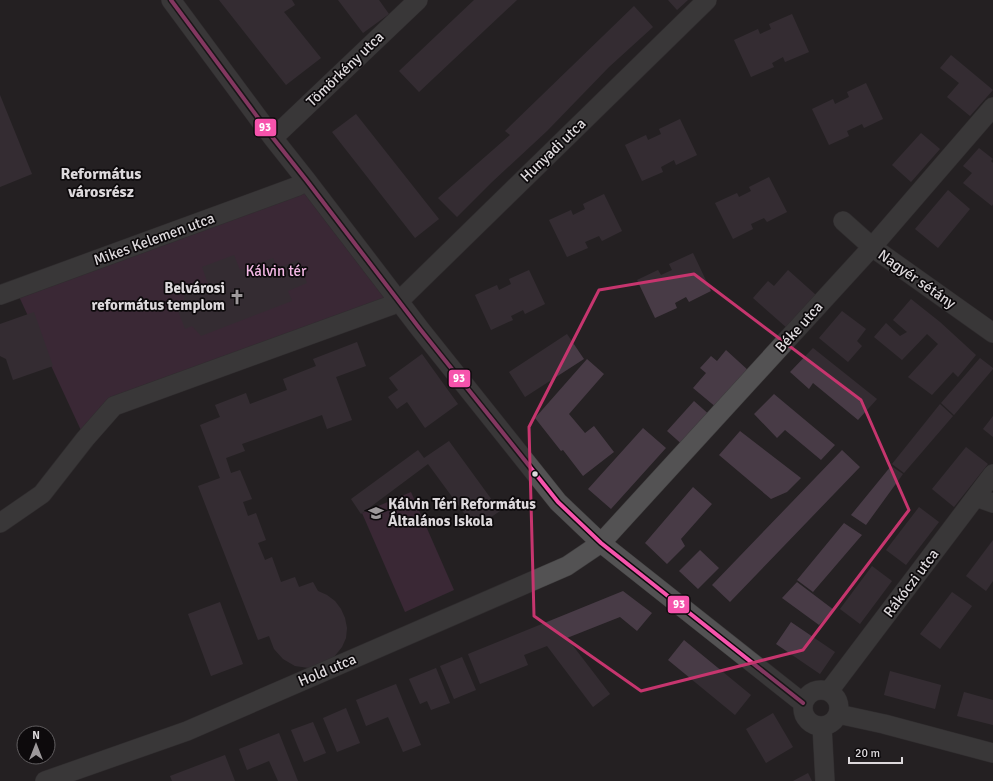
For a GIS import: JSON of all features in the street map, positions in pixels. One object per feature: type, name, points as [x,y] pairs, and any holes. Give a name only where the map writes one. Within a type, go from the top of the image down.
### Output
[{"type":"street","points":[[171,0],[273,138],[420,328],[558,502],[601,543],[803,703]]},
{"type":"street","name":"Tömörkény utca","points":[[273,138],[418,0]]},
{"type":"street","name":"Hunyadi utca","points":[[399,301],[707,0]]},
{"type":"street","name":"Béke utca","points":[[601,543],[872,247],[993,107]]},
{"type":"street","name":"Mikes Kelemen utca","points":[[0,295],[307,181]]},
{"type":"street","name":"Nagyér sétány","points":[[843,221],[872,247],[993,333]]},
{"type":"street","points":[[0,523],[42,494],[114,406],[392,305],[399,301]]},
{"type":"street","name":"Rákóczi utca","points":[[829,691],[984,500],[993,474]]},
{"type":"street","name":"Hold utca","points":[[45,781],[187,731],[567,566],[601,543]]},
{"type":"street","points":[[818,689],[829,691],[838,701],[838,714],[832,722],[822,726],[810,723],[803,714],[803,703],[809,694],[818,689]]},
{"type":"street","points":[[838,714],[884,724],[993,753]]},
{"type":"street","points":[[822,726],[825,781]]},
{"type":"highlighted area","points":[[694,274],[861,400],[909,510],[803,650],[641,691],[534,616],[529,427],[599,290]]},
{"type":"green space","name":"Kálvin tér","points":[[298,186],[399,301],[114,406],[85,439],[16,290]]},
{"type":"green space","points":[[411,492],[454,590],[405,612],[362,513]]},
{"type":"building","points":[[219,0],[292,0],[295,5],[284,12],[321,58],[286,85]]},
{"type":"building","points":[[338,0],[379,0],[389,14],[363,33]]},
{"type":"building","points":[[474,0],[517,0],[419,92],[399,71]]},
{"type":"building","points":[[668,0],[688,0],[677,10]]},
{"type":"building","points":[[634,6],[653,27],[609,67],[547,131],[457,217],[438,198],[510,135],[505,131]]},
{"type":"building","points":[[792,14],[809,52],[785,62],[783,57],[772,63],[774,67],[751,77],[734,40],[758,29],[760,34],[771,29],[769,24]]},
{"type":"building","points":[[951,55],[993,90],[970,116],[947,97],[959,83],[940,68]]},
{"type":"building","points":[[866,83],[883,119],[864,128],[862,124],[847,131],[849,136],[829,145],[812,109],[833,99],[835,104],[849,97],[847,92]]},
{"type":"building","points":[[0,95],[32,174],[0,187]]},
{"type":"building","points":[[356,114],[439,219],[415,238],[332,132]]},
{"type":"building","points":[[680,119],[697,155],[676,165],[674,160],[661,167],[663,172],[642,181],[625,145],[646,135],[648,140],[661,134],[659,129]]},
{"type":"building","points":[[921,133],[940,149],[911,182],[892,165]]},
{"type":"building","points":[[979,148],[993,159],[991,161],[993,163],[992,206],[963,183],[972,173],[963,166]]},
{"type":"building","points":[[769,177],[787,212],[767,222],[764,218],[751,224],[753,229],[733,239],[715,203],[737,193],[739,197],[751,191],[749,187]]},
{"type":"building","points":[[948,190],[970,209],[938,248],[915,229]]},
{"type":"building","points":[[604,194],[622,231],[602,241],[599,236],[585,242],[588,248],[567,257],[549,220],[571,210],[573,215],[585,209],[583,204]]},
{"type":"building","points":[[693,253],[711,291],[689,302],[686,297],[675,303],[677,308],[655,318],[637,280],[658,270],[661,275],[672,270],[669,264]]},
{"type":"building","name":"Belvárosi református templom","points":[[234,255],[240,270],[273,258],[277,269],[298,260],[307,283],[288,291],[292,301],[201,336],[192,326],[185,329],[177,308],[184,305],[184,293],[208,284],[202,267]]},
{"type":"building","points":[[529,270],[545,304],[525,314],[523,310],[511,316],[513,320],[491,330],[475,295],[497,285],[499,290],[511,284],[509,279]]},
{"type":"building","points":[[788,270],[816,295],[787,328],[753,298],[768,281],[774,286]]},
{"type":"building","points":[[911,299],[940,322],[976,355],[958,377],[953,372],[932,395],[908,377],[938,344],[927,334],[902,360],[874,337],[886,323],[900,336],[907,332],[893,320]]},
{"type":"building","points":[[842,311],[866,329],[857,341],[862,346],[848,362],[819,338]]},
{"type":"building","points":[[34,312],[53,366],[13,380],[6,359],[0,356],[0,324]]},
{"type":"building","points":[[567,334],[584,359],[525,397],[509,372]]},
{"type":"building","points":[[357,342],[366,366],[336,377],[352,420],[327,429],[322,415],[242,444],[245,451],[226,458],[231,473],[240,470],[252,499],[243,502],[248,516],[256,513],[266,540],[258,543],[265,560],[272,557],[281,582],[295,577],[299,587],[313,582],[318,591],[335,601],[345,618],[347,628],[346,638],[342,647],[333,658],[315,667],[309,668],[295,666],[283,659],[274,649],[269,636],[258,640],[198,486],[220,478],[200,425],[220,417],[215,405],[246,393],[250,404],[287,390],[283,379],[316,366],[313,359]]},
{"type":"building","points":[[813,348],[877,399],[858,420],[813,383],[809,389],[790,372]]},
{"type":"building","points":[[726,350],[749,371],[717,408],[693,388],[706,373],[700,368],[711,356],[717,361]]},
{"type":"building","points":[[422,354],[458,404],[425,428],[407,402],[397,409],[388,397],[398,390],[389,378]]},
{"type":"building","points":[[980,358],[993,369],[954,415],[941,403]]},
{"type":"building","points":[[587,359],[604,374],[569,414],[585,433],[594,426],[614,452],[583,476],[535,418]]},
{"type":"building","points":[[774,394],[835,445],[821,460],[785,430],[777,438],[754,414]]},
{"type":"building","points":[[694,401],[712,417],[685,447],[667,431]]},
{"type":"building","points":[[940,404],[953,416],[904,473],[892,464]]},
{"type":"building","points":[[993,416],[993,437],[983,429]]},
{"type":"building","points":[[643,428],[666,448],[611,509],[588,489]]},
{"type":"building","points":[[740,431],[801,478],[787,492],[771,499],[719,455]]},
{"type":"building","points":[[449,441],[500,511],[475,528],[428,464],[361,514],[351,499],[418,450],[424,458]]},
{"type":"building","points":[[966,447],[988,464],[954,507],[932,489]]},
{"type":"building","points":[[842,450],[860,467],[730,602],[712,585]]},
{"type":"building","points":[[891,466],[903,474],[866,525],[851,515]]},
{"type":"building","points":[[693,487],[712,504],[681,539],[685,546],[667,564],[645,543]]},
{"type":"building","points":[[919,507],[939,522],[906,565],[886,550]]},
{"type":"building","points":[[844,523],[862,535],[813,592],[797,580]]},
{"type":"building","points":[[993,540],[993,581],[986,591],[966,576]]},
{"type":"building","points":[[700,550],[719,568],[698,589],[679,571]]},
{"type":"building","points":[[872,566],[892,581],[860,624],[840,609]]},
{"type":"building","points":[[797,582],[834,610],[819,625],[782,598]]},
{"type":"building","points":[[623,591],[652,613],[637,631],[620,617],[567,638],[610,694],[593,707],[547,646],[524,655],[528,665],[480,684],[468,654]]},
{"type":"building","points":[[952,592],[972,606],[940,649],[920,634]]},
{"type":"building","points":[[220,602],[243,664],[211,676],[188,614]]},
{"type":"building","points":[[791,622],[835,652],[820,674],[776,644]]},
{"type":"building","points":[[684,640],[751,695],[735,715],[668,660]]},
{"type":"building","points":[[462,657],[476,690],[454,699],[440,666]]},
{"type":"building","points":[[436,668],[450,703],[431,710],[427,701],[420,704],[409,679]]},
{"type":"building","points":[[890,671],[941,685],[935,709],[884,695]]},
{"type":"building","points":[[396,684],[421,745],[403,752],[388,717],[366,726],[356,700]]},
{"type":"building","points":[[964,692],[993,700],[993,725],[957,716]]},
{"type":"building","points":[[346,708],[360,743],[337,752],[323,718]]},
{"type":"building","points":[[773,713],[793,747],[766,763],[746,729]]},
{"type":"building","points":[[313,722],[326,753],[304,762],[291,730]]},
{"type":"building","points":[[279,733],[298,781],[278,781],[269,761],[247,770],[239,749]]},
{"type":"building","points":[[225,755],[235,781],[172,781],[170,776]]},
{"type":"building","points":[[808,773],[812,781],[793,781]]},
{"type":"transit line","name":"93","points":[[171,0],[273,138],[420,329],[558,502],[601,543],[803,703]]},
{"type":"place","name":"Belvárosi református templom","points":[[237,297]]},
{"type":"place","name":"Kálvin Téri Református Általános Iskola","points":[[376,513]]},
{"type":"district","name":"Református városrész","points":[[101,183]]}]
